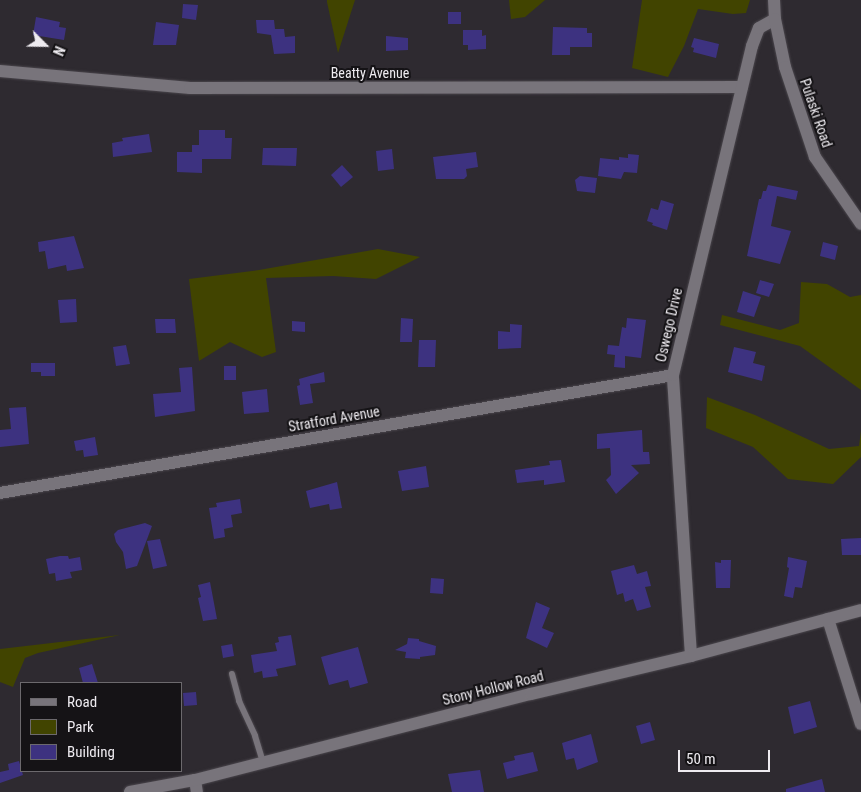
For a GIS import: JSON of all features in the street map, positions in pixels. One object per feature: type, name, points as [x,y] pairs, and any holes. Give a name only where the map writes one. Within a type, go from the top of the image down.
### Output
[{"type":"street","name":"Pulaski Road","points":[[774,0],[775,19],[785,67],[815,157],[861,224]]},
{"type":"street","name":"Oswego Drive","points":[[691,656],[673,375],[742,87],[759,28],[775,19]]},
{"type":"street","name":"Beatty Avenue","points":[[0,72],[190,88],[742,87]]},
{"type":"street","name":"Stratford Avenue","points":[[0,493],[673,375]]},
{"type":"street","name":"Stony Hollow Road","points":[[130,792],[196,786],[263,762],[531,694],[691,656],[861,610]]},
{"type":"street","points":[[828,619],[861,724]]},
{"type":"lane","points":[[232,674],[239,701],[255,736],[263,762]]},
{"type":"green space","points":[[327,0],[355,0],[338,53],[327,2]]},
{"type":"green space","points":[[509,0],[545,0],[525,17],[511,19]]},
{"type":"green space","points":[[642,0],[750,0],[746,13],[733,14],[698,9],[684,46],[668,77],[632,68]]},
{"type":"green space","points":[[378,249],[420,257],[376,279],[333,276],[266,278],[276,352],[262,357],[230,342],[199,361],[189,279],[259,270]]},
{"type":"green space","points":[[801,282],[827,284],[850,297],[861,295],[861,390],[800,346],[720,325],[722,315],[780,330],[799,323]]},
{"type":"green space","points":[[707,397],[755,415],[829,449],[859,446],[861,431],[861,457],[833,484],[788,479],[753,447],[706,428]]},
{"type":"green space","points":[[120,635],[38,653],[25,658],[13,687],[0,682],[0,649]]},
{"type":"building","points":[[183,4],[198,5],[196,20],[182,18]]},
{"type":"building","points":[[448,12],[461,12],[461,24],[448,24]]},
{"type":"building","points":[[36,17],[60,22],[59,27],[66,28],[64,40],[33,35]]},
{"type":"building","points":[[256,20],[274,20],[275,29],[284,29],[285,37],[295,36],[295,53],[274,54],[271,35],[257,33]]},
{"type":"building","points":[[156,22],[179,25],[176,45],[153,45]]},
{"type":"building","points":[[553,27],[587,28],[587,33],[592,33],[592,47],[570,47],[570,55],[552,55]]},
{"type":"building","points":[[463,30],[482,30],[482,36],[486,35],[486,49],[468,50],[468,45],[463,45]]},
{"type":"building","points":[[386,36],[408,38],[408,50],[386,51]]},
{"type":"building","points":[[694,38],[719,44],[716,58],[693,52],[694,48],[691,47]]},
{"type":"building","points":[[199,130],[225,130],[225,138],[232,138],[231,159],[202,159],[202,173],[177,172],[177,152],[192,152],[192,145],[199,145]]},
{"type":"building","points":[[149,134],[152,152],[113,157],[112,143],[123,141],[122,138]]},
{"type":"building","points":[[263,148],[297,148],[296,166],[262,165]]},
{"type":"building","points":[[392,149],[394,169],[378,171],[376,151]]},
{"type":"building","points":[[476,152],[478,167],[466,169],[467,176],[464,179],[436,179],[433,157]]},
{"type":"building","points":[[628,154],[639,155],[637,173],[624,172],[621,179],[598,176],[600,158],[619,160],[619,157],[628,158]]},
{"type":"building","points":[[342,165],[353,177],[341,187],[331,175]]},
{"type":"building","points":[[580,176],[597,178],[595,193],[577,191],[575,180]]},
{"type":"building","points":[[768,185],[798,191],[796,200],[777,196],[771,226],[791,231],[780,264],[747,256],[759,199],[761,199],[763,191],[766,191]]},
{"type":"building","points":[[661,200],[674,204],[667,230],[652,225],[653,223],[647,221],[651,208],[658,210]]},
{"type":"building","points":[[74,236],[84,268],[67,271],[66,265],[48,269],[45,251],[39,252],[38,242]]},
{"type":"building","points":[[823,242],[838,246],[835,260],[820,256]]},
{"type":"building","points":[[760,280],[774,284],[769,297],[756,293]]},
{"type":"building","points":[[743,291],[761,297],[754,317],[737,312]]},
{"type":"building","points":[[76,299],[77,322],[60,323],[58,300]]},
{"type":"building","points":[[401,318],[413,319],[412,342],[400,342]]},
{"type":"building","points":[[627,318],[646,320],[641,358],[625,356],[625,368],[614,367],[615,355],[607,354],[608,345],[619,346],[622,327],[626,328]]},
{"type":"building","points":[[155,319],[175,319],[176,333],[156,333]]},
{"type":"building","points":[[292,321],[305,322],[305,332],[292,331]]},
{"type":"building","points":[[510,324],[522,325],[521,348],[498,349],[498,331],[510,332]]},
{"type":"building","points":[[419,340],[436,340],[435,367],[418,367]]},
{"type":"building","points":[[126,345],[130,364],[116,366],[113,347]]},
{"type":"building","points":[[734,347],[756,352],[753,363],[765,366],[762,381],[728,372]]},
{"type":"building","points":[[31,363],[55,363],[55,376],[41,376],[41,372],[31,372]]},
{"type":"building","points":[[224,366],[236,366],[236,380],[224,380]]},
{"type":"building","points":[[192,367],[195,411],[155,417],[153,394],[181,392],[179,368]]},
{"type":"building","points":[[324,372],[325,382],[310,384],[313,403],[300,405],[297,386],[300,385],[299,379]]},
{"type":"building","points":[[267,389],[269,412],[244,414],[242,392]]},
{"type":"building","points":[[26,407],[29,444],[0,447],[0,430],[11,429],[9,408]]},
{"type":"building","points":[[642,430],[643,452],[649,452],[650,464],[631,465],[639,473],[616,494],[606,480],[611,475],[610,448],[597,449],[597,434]]},
{"type":"building","points":[[95,437],[98,455],[84,457],[83,450],[76,451],[74,441]]},
{"type":"building","points":[[561,460],[565,482],[544,485],[544,480],[517,483],[515,470],[550,465],[549,461]]},
{"type":"building","points":[[426,466],[429,487],[402,491],[398,471]]},
{"type":"building","points":[[337,482],[342,508],[330,510],[329,504],[310,508],[306,491]]},
{"type":"building","points":[[240,499],[242,513],[231,515],[233,527],[224,529],[225,537],[214,539],[209,508],[217,507],[216,503]]},
{"type":"building","points":[[145,523],[152,526],[137,566],[126,569],[123,552],[116,542],[114,534],[118,530]]},
{"type":"building","points":[[861,538],[861,555],[842,555],[841,539]]},
{"type":"building","points":[[160,539],[167,566],[153,569],[147,541]]},
{"type":"building","points":[[68,556],[69,559],[80,557],[82,570],[70,572],[72,578],[56,581],[55,573],[49,574],[46,559]]},
{"type":"building","points":[[788,557],[807,561],[802,588],[795,587],[793,598],[784,596],[789,568],[787,567]]},
{"type":"building","points":[[721,560],[731,560],[730,588],[716,588],[715,562],[721,563]]},
{"type":"building","points":[[634,565],[637,574],[647,571],[651,586],[645,587],[651,607],[637,611],[633,599],[625,602],[623,593],[617,595],[611,571]]},
{"type":"building","points":[[431,578],[444,579],[443,594],[430,593]]},
{"type":"building","points":[[210,582],[217,619],[203,621],[198,598],[201,597],[198,585]]},
{"type":"building","points":[[536,602],[550,608],[542,628],[554,633],[547,648],[526,638]]},
{"type":"building","points":[[291,635],[296,665],[276,669],[278,676],[263,678],[262,671],[254,673],[251,655],[277,651],[275,643],[279,642],[278,637]]},
{"type":"building","points":[[408,638],[419,639],[419,641],[436,646],[435,655],[420,657],[420,659],[405,658],[406,652],[395,650],[407,644]]},
{"type":"building","points":[[232,644],[234,656],[223,658],[221,646]]},
{"type":"building","points":[[358,647],[368,683],[350,688],[348,680],[329,685],[321,657]]},
{"type":"building","points":[[92,664],[98,682],[83,682],[79,668]]},
{"type":"building","points":[[196,692],[197,705],[184,706],[183,693]]},
{"type":"building","points":[[810,701],[817,727],[794,734],[788,707]]},
{"type":"building","points":[[650,722],[655,740],[641,744],[636,726]]},
{"type":"building","points":[[591,734],[598,762],[577,770],[574,758],[566,760],[562,743]]},
{"type":"building","points":[[533,752],[538,771],[507,779],[503,763],[515,760],[514,756]]},
{"type":"building","points":[[19,761],[20,772],[22,772],[23,775],[0,783],[0,772],[9,770],[8,764]]},
{"type":"building","points":[[480,770],[484,792],[452,792],[448,774]]},
{"type":"building","points":[[822,779],[825,792],[786,792],[786,789]]}]
